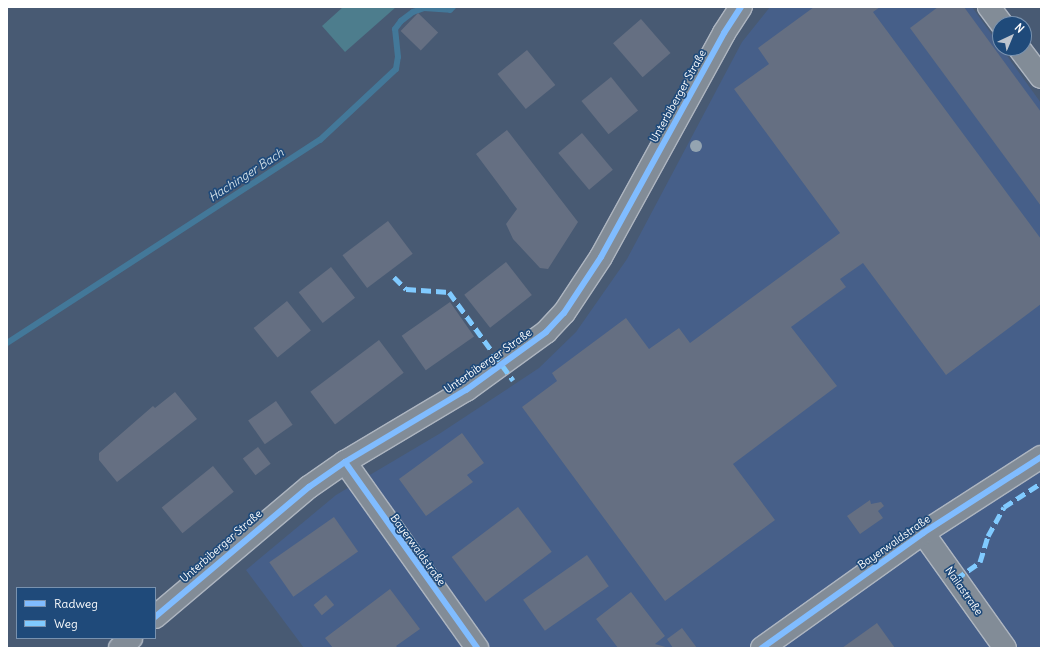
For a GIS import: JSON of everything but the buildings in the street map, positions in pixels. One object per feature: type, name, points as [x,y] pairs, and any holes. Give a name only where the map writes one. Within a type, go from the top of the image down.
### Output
[{"type":"street","name":"Unterbiberger Straße","points":[[156,616],[279,510],[345,462],[503,365],[546,332],[564,312],[601,257],[724,33],[741,7]]},
{"type":"street","points":[[989,7],[996,16]]},
{"type":"street","points":[[1026,56],[1041,77]]},
{"type":"street","name":"Bayerwaldstraße","points":[[762,648],[923,533],[1041,457]]},
{"type":"street","name":"Bayerwaldstraße","points":[[345,462],[477,648]]},
{"type":"street","name":"Nailastraße","points":[[923,533],[1005,648]]},
{"type":"street","points":[[120,648],[130,639]]},
{"type":"shaded area","points":[[343,7],[396,7],[345,52],[322,26]]},
{"type":"shaded area","points":[[770,7],[972,7],[992,35],[992,56],[1007,56],[1041,103],[1041,648],[304,648],[246,570],[336,495],[439,434],[539,368],[576,332],[627,259],[742,42]]},
{"type":"waterway","name":"Hachinger Bach","points":[[7,343],[320,140],[396,69],[398,57],[395,29],[401,21],[413,12],[424,8],[450,10],[453,7]]},
{"type":"marked path","points":[[394,277],[406,289],[449,292],[513,380]]},
{"type":"marked path","points":[[956,579],[980,562],[988,536],[1004,507],[1041,483]]},
{"type":"cycle path","points":[[156,616],[309,487],[345,462],[466,390],[546,332],[564,313],[601,257],[724,33],[741,7]]},
{"type":"cycle path","points":[[762,648],[923,533],[1041,457]]},
{"type":"cycle path","points":[[345,462],[477,648]]}]
